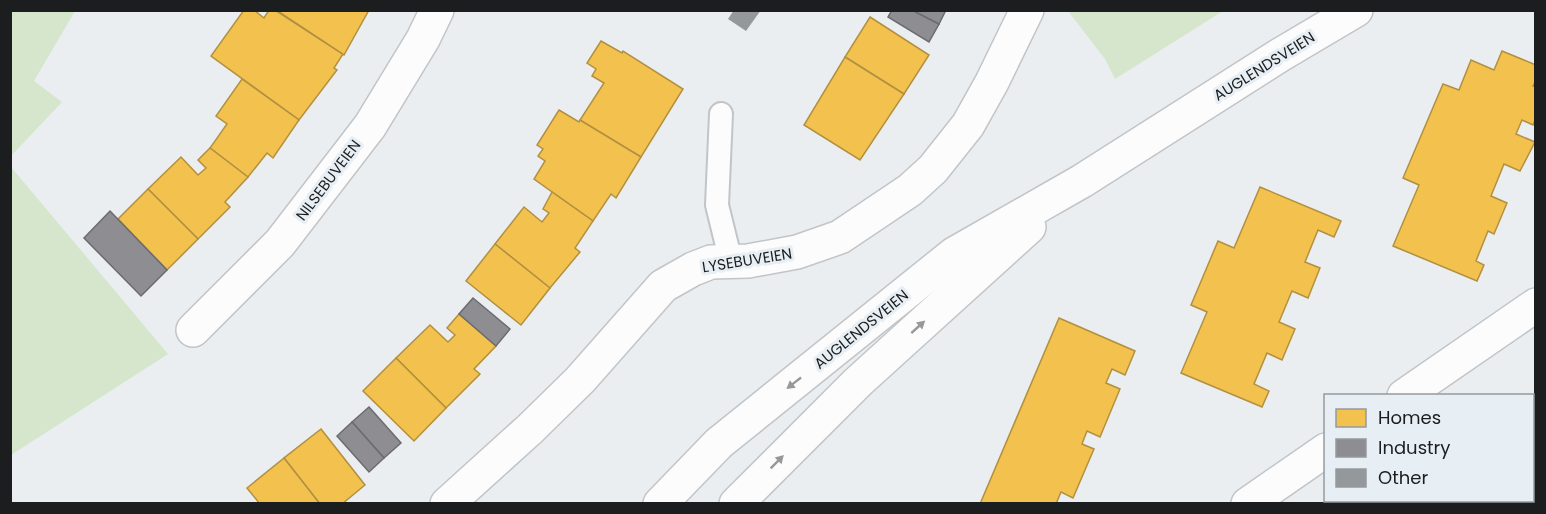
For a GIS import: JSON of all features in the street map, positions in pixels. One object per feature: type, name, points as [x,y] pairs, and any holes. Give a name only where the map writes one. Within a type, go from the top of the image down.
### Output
[{"type":"street","name":"NILSEBUVEIEN","points":[[193,330],[280,243],[370,126],[423,39],[437,10]]},
{"type":"street","name":"LYSEBUVEIEN","points":[[447,504],[580,380],[663,286],[711,262],[748,261],[797,252],[840,237],[910,190],[933,169],[968,125],[1027,10]]},
{"type":"street","name":"AUGLENDSVEIEN","points":[[660,504],[719,443],[954,254],[1082,181],[1280,55],[1356,10]]},
{"type":"street","name":"AUGLENDSVEIEN","points":[[736,504],[858,382],[1082,181]]},
{"type":"street","points":[[1407,394],[1536,305]]},
{"type":"street","points":[[1248,504],[1324,451]]},
{"type":"lane","points":[[721,114],[717,205],[731,262]]},
{"type":"green space","points":[[11,10],[75,11],[34,81],[62,102],[11,156]]},
{"type":"green space","points":[[1068,11],[1223,11],[1115,79],[1105,59]]},
{"type":"green space","points":[[11,167],[168,354],[10,455]]},
{"type":"green space","points":[[1534,438],[1535,438],[1536,493],[1534,498]]},
{"type":"green space","points":[[1345,502],[1532,502],[1531,504]]},
{"type":"building: Homes","points":[[244,10],[254,10],[264,18],[269,10],[275,10],[343,54],[334,68],[337,70],[299,120],[211,56]]},
{"type":"building: Homes","points":[[276,10],[369,10],[344,55]]},
{"type":"building: Homes","points":[[870,17],[929,55],[904,94],[845,57]]},
{"type":"building: Homes","points":[[601,41],[622,53],[623,51],[683,89],[641,157],[580,120],[604,83],[592,76],[596,69],[587,63]]},
{"type":"building: Homes","points":[[1502,51],[1536,65],[1536,80],[1533,86],[1536,87],[1536,118],[1533,125],[1522,120],[1516,134],[1535,142],[1520,171],[1504,164],[1491,196],[1507,203],[1494,234],[1488,231],[1476,261],[1484,265],[1477,281],[1393,246],[1419,185],[1403,178],[1443,84],[1459,90],[1471,60],[1494,70]]},
{"type":"building: Homes","points":[[845,57],[904,94],[860,160],[804,125]]},
{"type":"building: Homes","points":[[242,79],[299,120],[273,158],[267,153],[248,177],[210,148],[227,124],[216,116]]},
{"type":"building: Homes","points":[[559,110],[641,157],[616,198],[611,194],[593,221],[534,179],[545,161],[538,156],[543,149],[537,145]]},
{"type":"building: Homes","points":[[210,148],[248,177],[225,202],[230,207],[198,239],[148,189],[181,157],[198,175],[206,168],[198,160]]},
{"type":"building: Homes","points":[[1260,187],[1341,221],[1334,237],[1318,230],[1305,262],[1320,268],[1308,298],[1292,291],[1279,322],[1295,329],[1282,360],[1267,353],[1254,384],[1269,391],[1262,407],[1181,373],[1207,312],[1191,305],[1218,241],[1234,248]]},
{"type":"building: Homes","points":[[148,189],[198,239],[167,270],[118,219]]},
{"type":"building: Homes","points":[[552,192],[593,221],[575,248],[580,252],[550,288],[495,244],[524,207],[542,222],[549,213],[543,209]]},
{"type":"building: Homes","points":[[495,244],[550,288],[521,325],[466,281]]},
{"type":"building: Homes","points":[[459,314],[496,346],[474,369],[480,374],[446,408],[396,358],[430,325],[448,342],[455,335],[447,328]]},
{"type":"building: Homes","points":[[1059,318],[1135,351],[1125,375],[1112,369],[1106,383],[1120,389],[1100,437],[1087,431],[1082,444],[1094,449],[1073,498],[1061,492],[1056,504],[980,504]]},
{"type":"building: Homes","points":[[396,358],[446,408],[414,441],[363,391]]},
{"type":"building: Homes","points":[[321,429],[365,485],[342,504],[320,504],[284,458]]},
{"type":"building: Homes","points":[[284,458],[320,504],[260,504],[247,488]]},
{"type":"building: Industry","points":[[892,10],[912,10],[939,24],[929,42],[888,17]]},
{"type":"building: Industry","points":[[912,10],[946,10],[939,24]]},
{"type":"building: Industry","points":[[110,211],[167,270],[141,296],[84,238]]},
{"type":"building: Industry","points":[[473,298],[510,329],[496,346],[459,314]]},
{"type":"building: Industry","points":[[369,407],[401,443],[384,458],[352,422]]},
{"type":"building: Industry","points":[[352,422],[384,458],[369,472],[337,436]]},
{"type":"building: Other","points":[[734,10],[761,10],[746,31],[728,19]]}]
